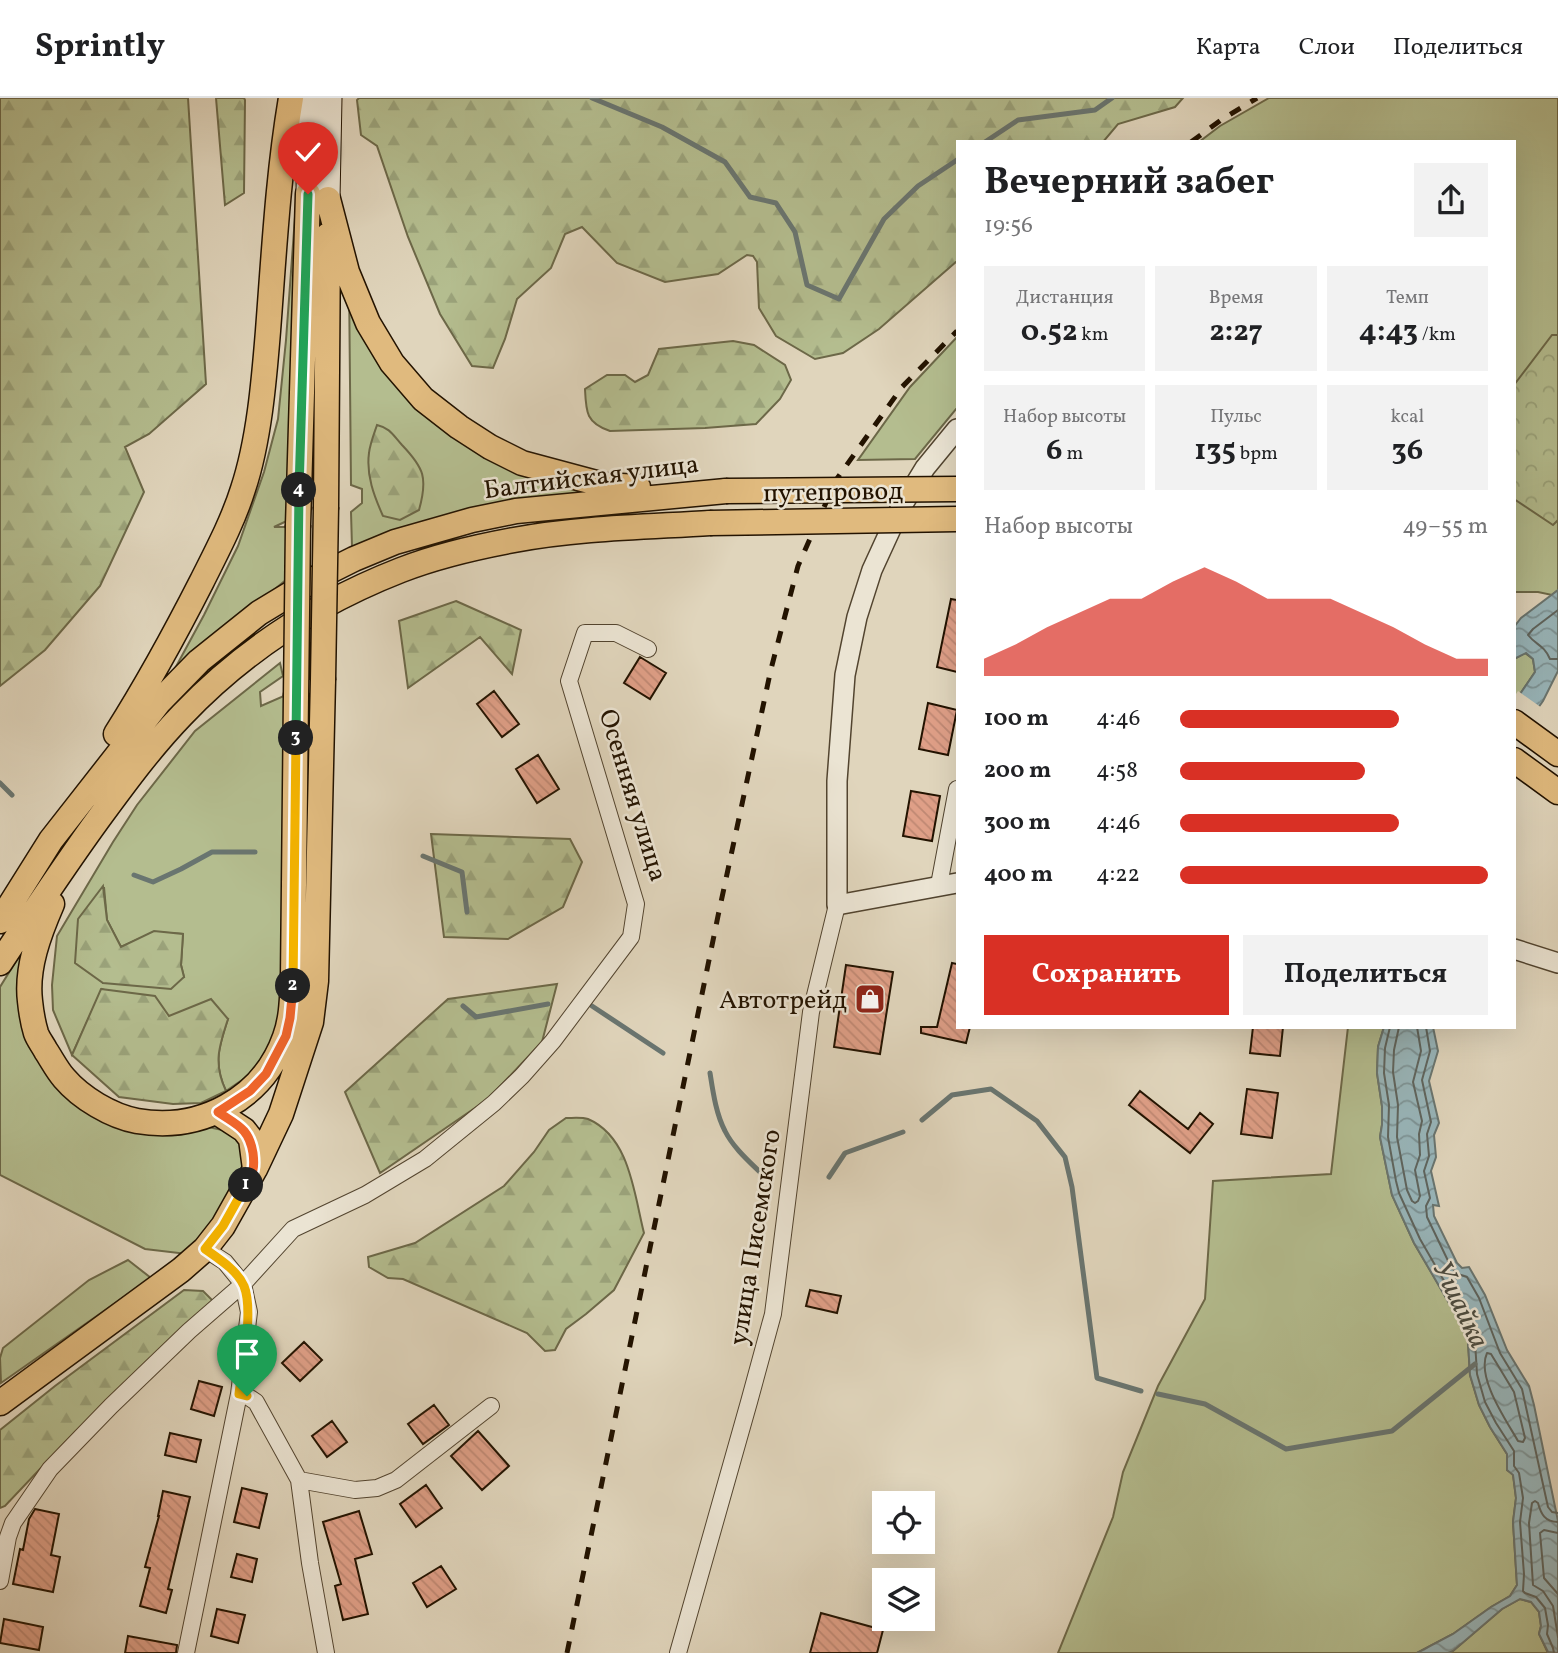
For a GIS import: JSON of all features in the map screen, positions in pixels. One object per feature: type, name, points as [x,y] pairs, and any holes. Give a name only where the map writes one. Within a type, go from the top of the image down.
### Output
[{"type":"main road","points":[[51,840],[141,695],[220,546],[244,488],[254,443],[265,366],[283,146],[290,98]]},
{"type":"main road","points":[[0,1403],[181,1270],[205,1249],[223,1226],[255,1169],[281,1114],[311,1023],[316,981],[326,508],[318,196],[309,98]]},
{"type":"main road","points":[[76,849],[43,924],[31,965],[29,999],[37,1035],[65,1079],[87,1099],[110,1111],[135,1120],[166,1124],[218,1112],[250,1091],[266,1074],[286,1036],[290,1018],[293,978],[298,525],[318,196],[330,98]]},
{"type":"main road","points":[[318,196],[368,323],[392,363],[423,399],[459,427],[522,463],[604,485],[714,492]]},
{"type":"main road","name":"путепровод","points":[[714,492],[956,489]]},
{"type":"main road","name":"Балтийская улица","points":[[0,921],[51,840],[159,702],[199,661],[259,613],[320,576],[395,542],[483,518],[516,511],[714,492]]},
{"type":"main road","name":"путепровод","points":[[710,523],[956,519]]},
{"type":"main road","name":"Балтийская улица","points":[[0,963],[76,849],[153,748],[181,715],[269,639],[358,588],[438,558],[517,539],[601,529],[710,523]]},
{"type":"main road","points":[[1516,723],[1558,754]]},
{"type":"main road","points":[[1516,761],[1558,792]]},
{"type":"main road","points":[[218,1112],[244,1130],[251,1139],[255,1169]]},
{"type":"street","points":[[956,430],[925,468],[900,509],[872,570],[857,617],[845,675],[837,781],[837,905],[948,884],[956,800]]},
{"type":"street","name":"Осенняя улица","points":[[243,1284],[293,1229],[365,1195],[425,1159],[494,1103],[553,1041],[631,937],[636,904],[569,681],[585,633],[616,633],[648,649]]},
{"type":"street","name":"улица Писемского","points":[[678,1653],[773,1314],[809,1022],[837,905]]},
{"type":"street","points":[[1516,950],[1558,963]]},
{"type":"street","points":[[187,1653],[239,1394],[249,1312],[243,1284],[225,1262],[205,1249]]},
{"type":"street","points":[[0,1581],[13,1523],[50,1469],[189,1331],[243,1284]]},
{"type":"street","points":[[239,1394],[256,1402],[299,1480],[326,1653]]},
{"type":"street","points":[[299,1480],[355,1490],[377,1488],[396,1480],[491,1406]]},
{"type":"green space","points":[[0,98],[188,98],[206,384],[149,434],[125,447],[144,492],[100,586],[45,650],[0,686]]},
{"type":"green space","points":[[216,98],[245,100],[244,193],[225,205]]},
{"type":"green space","points":[[1183,98],[1175,107],[1118,124],[1105,140],[956,140],[956,262],[879,329],[843,353],[815,359],[776,336],[759,308],[757,262],[753,256],[747,255],[718,274],[665,282],[617,263],[582,227],[565,234],[551,268],[517,299],[493,368],[472,366],[440,314],[408,237],[377,146],[361,135],[357,100]]},
{"type":"green space","points":[[1269,98],[1558,98],[1558,590],[1552,595],[1516,592],[1516,140],[1202,140],[1220,126]]},
{"type":"green space","points":[[301,135],[291,519],[274,527],[290,527],[287,579],[172,674],[238,546],[264,472],[278,419]]},
{"type":"green space","points":[[349,279],[435,408],[596,492],[352,547],[351,512],[362,503],[362,489],[351,485]]},
{"type":"green space","points":[[1552,335],[1558,335],[1558,520],[1553,525],[1516,500],[1516,382]]},
{"type":"green space","points":[[956,338],[956,409],[915,459],[858,460],[910,387]]},
{"type":"green space","points":[[733,341],[754,345],[785,365],[791,380],[780,399],[756,424],[610,431],[596,424],[589,416],[585,389],[607,375],[625,375],[635,382],[648,375],[659,349]]},
{"type":"green space","points":[[377,425],[394,435],[415,460],[422,474],[423,490],[419,510],[400,520],[383,516],[372,485],[369,453]]},
{"type":"green space","points":[[456,601],[521,630],[512,674],[480,637],[408,688],[399,621]]},
{"type":"green space","points":[[1525,653],[1533,659],[1535,672],[1516,700],[1516,658]]},
{"type":"green space","points":[[280,663],[283,676],[260,692],[261,706],[286,695],[286,983],[275,1042],[258,1069],[226,1091],[220,1072],[219,1055],[228,1019],[169,1016],[102,989],[72,1055],[53,1010],[52,985],[57,936],[137,805],[195,731]],"holes":[[[104,887],[107,920],[121,947],[154,932],[183,934],[181,965],[184,977],[103,983]]]},
{"type":"green space","points":[[431,834],[570,839],[582,862],[563,907],[508,939],[444,937]]},
{"type":"green space","points":[[103,886],[107,920],[121,947],[154,931],[183,934],[181,965],[184,977],[171,989],[103,983],[75,963],[78,919]]},
{"type":"green space","points":[[31,937],[22,1009],[79,1100],[232,1132],[244,1145],[243,1172],[225,1211],[187,1254],[145,1249],[0,1175],[0,987]]},
{"type":"green space","points":[[557,984],[542,1042],[488,1099],[380,1173],[345,1092],[448,999]]},
{"type":"green space","points":[[101,989],[155,996],[169,1016],[211,999],[228,1019],[219,1055],[220,1072],[226,1091],[201,1103],[173,1104],[119,1097],[72,1055]]},
{"type":"green space","points":[[1348,1029],[1383,1029],[1378,1047],[1377,1073],[1382,1106],[1380,1137],[1392,1195],[1414,1243],[1460,1321],[1468,1342],[1470,1375],[1479,1405],[1507,1454],[1507,1470],[1513,1474],[1516,1498],[1513,1522],[1517,1585],[1510,1596],[1453,1634],[1417,1653],[1058,1653],[1113,1517],[1123,1472],[1158,1386],[1205,1299],[1213,1181],[1331,1174]]},
{"type":"green space","points":[[566,1118],[588,1119],[602,1127],[613,1139],[628,1168],[644,1233],[614,1290],[566,1329],[555,1350],[545,1351],[527,1333],[403,1279],[388,1278],[369,1267],[368,1257],[415,1243],[504,1186],[549,1130]]},
{"type":"green space","points":[[128,1260],[151,1278],[1,1383],[0,1358],[3,1348],[89,1280]]},
{"type":"green space","points":[[184,1290],[203,1291],[215,1303],[75,1432],[5,1506],[0,1508],[0,1430]]},
{"type":"green space","points":[[1520,1599],[1531,1602],[1539,1612],[1539,1634],[1548,1653],[1448,1653],[1502,1609]]},
{"type":"water","points":[[1558,590],[1558,671],[1543,701],[1516,738],[1516,700],[1535,672],[1533,659],[1526,653],[1516,658],[1516,624]]},
{"type":"water","name":"Ушайка","points":[[1383,1029],[1433,1029],[1438,1051],[1429,1081],[1439,1123],[1434,1135],[1436,1157],[1431,1171],[1439,1206],[1433,1205],[1434,1216],[1457,1263],[1462,1268],[1469,1267],[1485,1295],[1507,1350],[1529,1386],[1558,1521],[1558,1653],[1548,1652],[1539,1634],[1539,1612],[1531,1602],[1520,1599],[1502,1609],[1453,1651],[1417,1653],[1453,1634],[1510,1596],[1517,1585],[1513,1522],[1516,1498],[1513,1475],[1507,1470],[1507,1454],[1479,1405],[1470,1375],[1468,1342],[1460,1322],[1414,1243],[1392,1195],[1380,1137],[1382,1106],[1377,1073],[1378,1047]]},
{"type":"pier","points":[[1518,691],[1542,708],[1516,744]]},
{"type":"building","points":[[951,599],[956,600],[956,672],[937,667]]},
{"type":"building","points":[[640,657],[666,673],[650,699],[624,683]]},
{"type":"building","points":[[494,691],[519,724],[502,737],[477,704]]},
{"type":"building","points":[[928,703],[956,710],[948,755],[919,749]]},
{"type":"building","points":[[538,755],[559,789],[537,803],[516,769]]},
{"type":"building","points":[[911,791],[940,796],[932,841],[903,836]]},
{"type":"building","points":[[952,963],[956,964],[956,1029],[970,1029],[966,1043],[921,1033],[921,1027],[937,1027]]},
{"type":"building","points":[[846,965],[893,972],[880,1054],[834,1047]]},
{"type":"building","points":[[1253,1029],[1283,1029],[1280,1056],[1250,1053]]},
{"type":"building","points":[[1247,1089],[1278,1093],[1272,1138],[1241,1134]]},
{"type":"building","points":[[1140,1091],[1188,1129],[1200,1113],[1213,1124],[1190,1153],[1129,1105]]},
{"type":"building","points":[[810,1290],[841,1296],[837,1313],[806,1306]]},
{"type":"building","points":[[304,1342],[322,1360],[300,1381],[282,1363]]},
{"type":"building","points":[[199,1381],[222,1387],[214,1416],[191,1409]]},
{"type":"building","points":[[434,1405],[449,1425],[423,1444],[408,1424]]},
{"type":"building","points":[[332,1421],[347,1442],[327,1457],[312,1436]]},
{"type":"building","points":[[478,1431],[509,1466],[482,1490],[451,1456]]},
{"type":"building","points":[[170,1433],[201,1440],[196,1462],[165,1455]]},
{"type":"building","points":[[426,1485],[442,1508],[416,1527],[400,1504]]},
{"type":"building","points":[[242,1488],[267,1494],[259,1528],[234,1522]]},
{"type":"building","points":[[163,1491],[190,1497],[168,1589],[172,1590],[166,1613],[140,1606],[150,1568],[145,1567]]},
{"type":"building","points":[[35,1509],[59,1514],[51,1555],[60,1557],[53,1592],[13,1584],[20,1549],[23,1550],[29,1519]]},
{"type":"building","points":[[359,1511],[372,1554],[355,1559],[368,1614],[343,1620],[335,1586],[341,1584],[323,1522]]},
{"type":"building","points":[[237,1554],[257,1559],[252,1582],[231,1577]]},
{"type":"building","points":[[441,1566],[456,1589],[427,1607],[413,1583]]},
{"type":"building","points":[[217,1609],[245,1615],[238,1643],[211,1636]]},
{"type":"building","points":[[821,1613],[872,1627],[872,1631],[883,1631],[877,1653],[810,1653]]},
{"type":"building","points":[[4,1619],[43,1627],[39,1650],[0,1643]]},
{"type":"building","points":[[128,1636],[177,1645],[176,1653],[125,1653]]},
{"type":"waterway","points":[[592,98],[662,127],[725,162],[750,197],[776,203],[795,232],[807,285],[839,299],[884,219],[918,186],[956,161]]},
{"type":"waterway","points":[[988,140],[1018,120],[1095,110],[1112,98]]},
{"type":"waterway","points":[[0,783],[12,795]]},
{"type":"waterway","points":[[134,875],[153,882],[212,852],[255,852]]},
{"type":"waterway","points":[[423,856],[462,872],[467,912]]},
{"type":"waterway","points":[[463,1006],[476,1017],[548,1004]]},
{"type":"waterway","points":[[592,1006],[663,1053]]},
{"type":"waterway","points":[[710,1073],[717,1110],[725,1131],[738,1150],[765,1177]]},
{"type":"waterway","points":[[922,1120],[952,1095],[991,1089],[1037,1121],[1065,1157],[1072,1187],[1097,1378],[1141,1391]]},
{"type":"waterway","points":[[829,1177],[845,1153],[903,1132]]},
{"type":"waterway","name":"Ушайка","points":[[1158,1394],[1205,1404],[1286,1449],[1392,1431],[1475,1364]]},
{"type":"railway","points":[[1194,140],[1257,98]]},
{"type":"railway","points":[[567,1653],[718,916],[771,669],[798,566],[836,480],[902,387],[956,332]]},
{"type":"place","name":"Автотрейд","points":[[870,999]]},
{"type":"route","points":[[247,1396],[239,1394],[249,1312],[246,1294],[243,1284],[225,1262],[205,1249],[223,1226],[255,1169],[251,1139],[244,1130],[218,1112],[250,1091],[266,1074],[286,1036],[290,1018],[295,875],[298,525],[308,194]]}]
